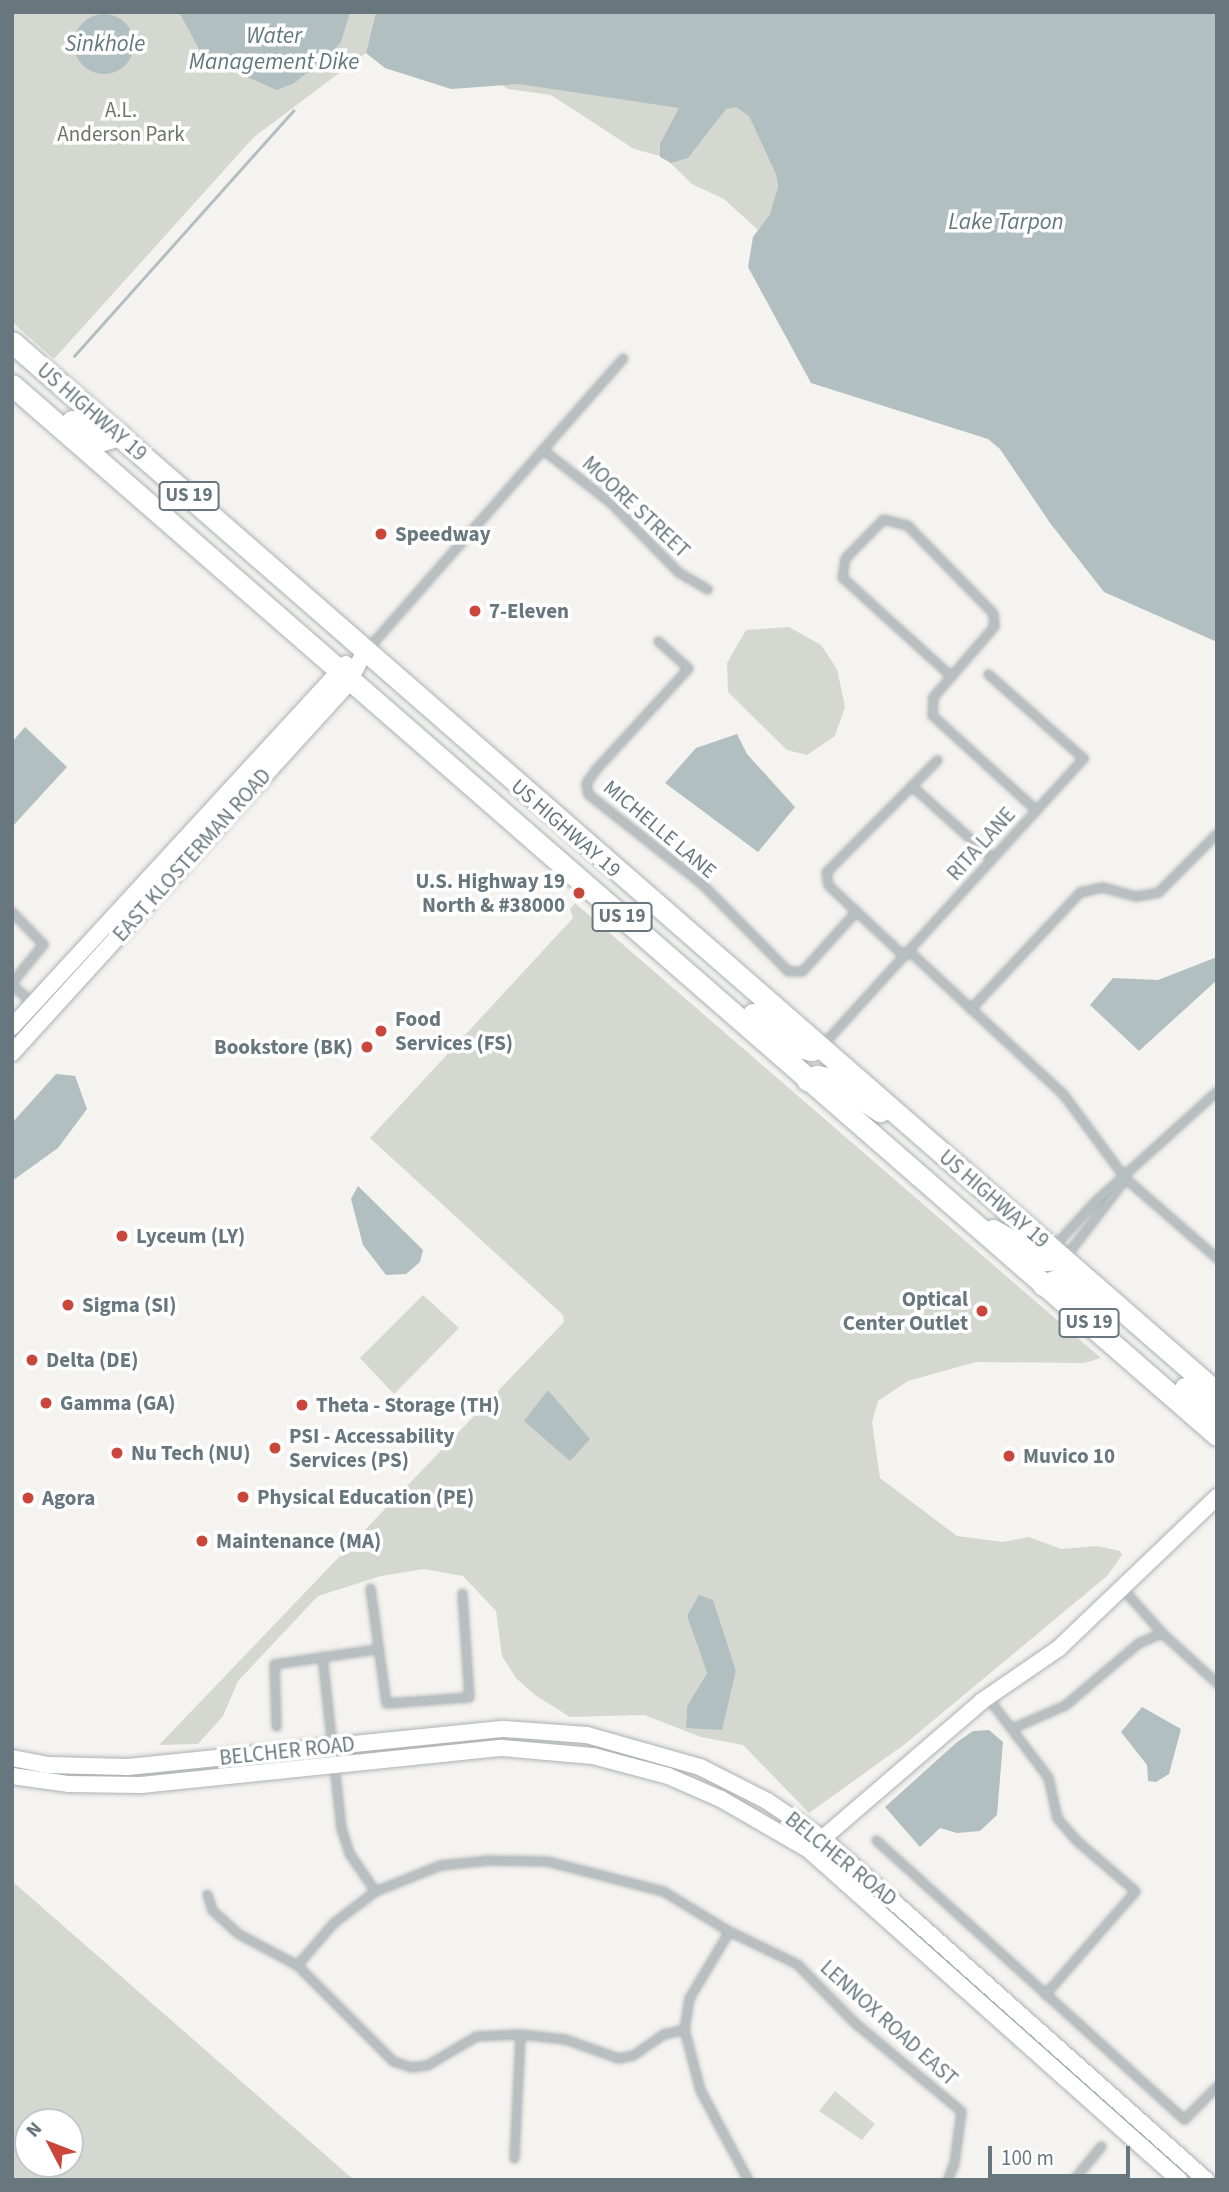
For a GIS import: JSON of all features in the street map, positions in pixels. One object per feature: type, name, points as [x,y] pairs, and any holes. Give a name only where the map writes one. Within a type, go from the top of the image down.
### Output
[{"type":"highway","name":"US HIGHWAY 19","points":[[12,342],[1217,1393]]},
{"type":"highway","name":"US HIGHWAY 19","points":[[12,383],[343,676],[1217,1435]]},
{"type":"highway","points":[[12,383],[99,441],[120,435]]},
{"type":"highway","points":[[629,923],[659,933],[790,1045],[811,1050],[820,1047]]},
{"type":"highway","points":[[807,1080],[817,1076],[832,1079],[855,1098],[915,1130]]},
{"type":"highway","points":[[960,1213],[1034,1255],[1057,1254]]},
{"type":"highway","points":[[1043,1285],[1058,1280],[1065,1283],[1139,1339],[1163,1346]]},
{"type":"highway","points":[[1124,1352],[1155,1364],[1217,1415]]},
{"type":"main road","name":"EAST KLOSTERMAN ROAD","points":[[12,1054],[365,651]]},
{"type":"main road","name":"EAST KLOSTERMAN ROAD","points":[[12,1027],[343,676]]},
{"type":"main road","points":[[808,1850],[987,1698],[1059,1648],[1217,1497]]},
{"type":"main road","name":"BELCHER ROAD","points":[[12,1758],[48,1765],[128,1767],[504,1729],[587,1735],[700,1767],[766,1801],[822,1838],[1206,2180]]},
{"type":"main road","name":"BELCHER ROAD","points":[[12,1776],[69,1784],[141,1785],[502,1748],[593,1756],[703,1790],[808,1850],[1179,2180]]},
{"type":"street","name":"EAST KLOSTERMAN ROAD","points":[[365,651],[623,359]]},
{"type":"street","name":"MOORE STREET","points":[[542,449],[611,503],[678,572],[707,589]]},
{"type":"street","points":[[951,676],[842,578],[845,558],[883,519],[907,525],[993,613],[994,626],[951,676],[933,696],[932,715],[1036,810]]},
{"type":"street","name":"MICHELLE LANE","points":[[658,641],[688,668],[595,770],[586,783],[588,794],[632,834],[702,884],[788,971],[796,974],[856,911]]},
{"type":"street","name":"RITA LANE","points":[[820,1047],[1083,758],[988,674]]},
{"type":"street","points":[[937,760],[914,788],[860,835],[826,872],[825,880],[856,911],[1063,1094],[1125,1178],[1217,1258]]},
{"type":"street","points":[[914,788],[992,858]]},
{"type":"street","points":[[970,1009],[1080,892],[1102,887],[1136,896],[1158,892],[1217,833]]},
{"type":"street","points":[[12,912],[39,936],[42,949],[12,983],[46,1015]]},
{"type":"street","points":[[1057,1254],[1094,1202],[1125,1178],[1217,1091]]},
{"type":"street","points":[[1057,1254],[1104,1211],[1125,1178]]},
{"type":"street","points":[[370,1588],[376,1649],[386,1703],[468,1697],[462,1593]]},
{"type":"street","points":[[1123,1589],[1162,1633],[1217,1683]]},
{"type":"street","points":[[1012,1728],[1065,1705],[1138,1643],[1162,1633]]},
{"type":"street","points":[[276,1726],[274,1664],[376,1649]]},
{"type":"street","points":[[322,1656],[341,1828],[349,1853],[375,1891]]},
{"type":"street","points":[[987,1698],[1048,1777],[1057,1818],[1076,1840],[1135,1891],[1045,1994]]},
{"type":"street","points":[[876,1840],[1184,2119],[1217,2086]]},
{"type":"street","points":[[297,1965],[333,1923],[375,1891],[440,1866],[489,1860],[547,1861],[663,1891],[729,1931],[689,1998],[684,2029],[700,2090],[748,2180]]},
{"type":"street","points":[[207,1894],[212,1910],[239,1934],[297,1965],[393,2061],[411,2067],[427,2065],[476,2036],[520,2034],[565,2039],[618,2058],[633,2055],[663,2034],[684,2029]]},
{"type":"street","name":"LENNOX ROAD EAST","points":[[729,1931],[797,1964],[855,2023],[961,2111],[947,2180]]},
{"type":"street","points":[[513,2158],[520,2034]]},
{"type":"street","points":[[1073,2180],[1101,2146]]},
{"type":"green space","name":"A.L. Anderson Park","points":[[12,12],[376,12],[366,53],[254,137],[54,359],[12,322]]},
{"type":"green space","points":[[483,71],[733,101],[772,129],[778,188],[773,211],[758,230],[724,199],[692,184],[664,157],[634,149],[551,95],[508,89]]},
{"type":"green space","points":[[789,627],[821,645],[837,669],[845,707],[835,736],[807,755],[787,750],[728,692],[727,663],[746,630]]},
{"type":"green space","points":[[575,903],[1101,1358],[1084,1363],[976,1362],[908,1381],[878,1401],[872,1422],[880,1478],[957,1536],[1003,1542],[1029,1537],[1061,1549],[1097,1546],[1120,1551],[1122,1555],[1107,1576],[905,1744],[809,1813],[743,1745],[701,1737],[644,1715],[570,1717],[535,1695],[516,1678],[502,1656],[496,1611],[463,1576],[424,1569],[381,1576],[318,1596],[238,1681],[223,1716],[198,1744],[159,1745],[564,1322],[563,1315],[370,1138],[573,918],[570,909]],"holes":[[[687,1616],[726,1646],[736,1671],[730,1696],[686,1728],[687,1706],[707,1673]]]},
{"type":"green space","points":[[423,1295],[459,1328],[394,1394],[360,1358]]},
{"type":"green space","points":[[12,1881],[354,2180],[12,2180]]},
{"type":"green space","points":[[835,2091],[875,2124],[862,2140],[819,2111]]},
{"type":"water","name":"Water Management Dike","points":[[179,12],[350,12],[341,42],[329,56],[294,83],[277,90],[222,66],[199,49]]},
{"type":"water","name":"Lake Tarpon","points":[[376,12],[1217,12],[1217,642],[1104,592],[1050,523],[1000,449],[988,439],[811,383],[748,267],[753,237],[770,214],[778,187],[776,174],[749,116],[736,107],[726,109],[688,158],[671,163],[660,157],[660,144],[679,108],[519,84],[451,89],[385,68],[366,53]]},
{"type":"water","name":"Sinkhole","points":[[104,14],[121,19],[129,27],[134,44],[129,61],[121,69],[104,74],[87,69],[79,61],[74,44],[79,27],[87,19]]},
{"type":"water","points":[[25,727],[67,767],[12,827],[12,742]]},
{"type":"water","points":[[737,734],[747,754],[795,807],[758,852],[665,783],[696,748]]},
{"type":"water","points":[[1217,957],[1217,980],[1139,1051],[1090,1005],[1113,978],[1158,980]]},
{"type":"water","points":[[56,1074],[75,1076],[87,1109],[58,1148],[12,1181],[12,1123]]},
{"type":"water","points":[[358,1186],[423,1250],[420,1262],[406,1274],[386,1275],[363,1245],[351,1199]]},
{"type":"water","points":[[548,1390],[590,1439],[570,1461],[524,1421]]},
{"type":"water","points":[[699,1595],[713,1600],[736,1671],[722,1730],[686,1728],[687,1706],[707,1673],[687,1616]]},
{"type":"water","points":[[1142,1707],[1181,1729],[1169,1774],[1156,1782],[1148,1781],[1147,1765],[1121,1732]]},
{"type":"water","points":[[989,1730],[1003,1742],[997,1815],[980,1831],[957,1833],[940,1828],[920,1847],[885,1807],[957,1742],[973,1731]]},
{"type":"waterway","points":[[74,356],[293,111]]},
{"type":"place","name":"Speedway","points":[[381,534]]},
{"type":"place","name":"7-Eleven","points":[[475,611]]},
{"type":"place","name":"U.S. Highway 19 North & #38000","points":[[579,893]]},
{"type":"place","name":"Food Services (FS)","points":[[381,1031]]},
{"type":"place","name":"Bookstore (BK)","points":[[367,1047]]},
{"type":"place","name":"Lyceum (LY)","points":[[122,1236]]},
{"type":"place","name":"Sigma (SI)","points":[[68,1305]]},
{"type":"place","name":"Optical Center Outlet","points":[[982,1311]]},
{"type":"place","name":"Delta (DE)","points":[[32,1360]]},
{"type":"place","name":"Gamma (GA)","points":[[46,1403]]},
{"type":"place","name":"Theta - Storage (TH)","points":[[302,1405]]},
{"type":"place","name":"PSI - Accessability Services (PS)","points":[[275,1448]]},
{"type":"place","name":"Nu Tech (NU)","points":[[117,1453]]},
{"type":"place","name":"Muvico 10","points":[[1009,1456]]},
{"type":"place","name":"Physical Education (PE)","points":[[243,1497]]},
{"type":"place","name":"Agora","points":[[28,1498]]},
{"type":"place","name":"Maintenance (MA)","points":[[202,1541]]}]
